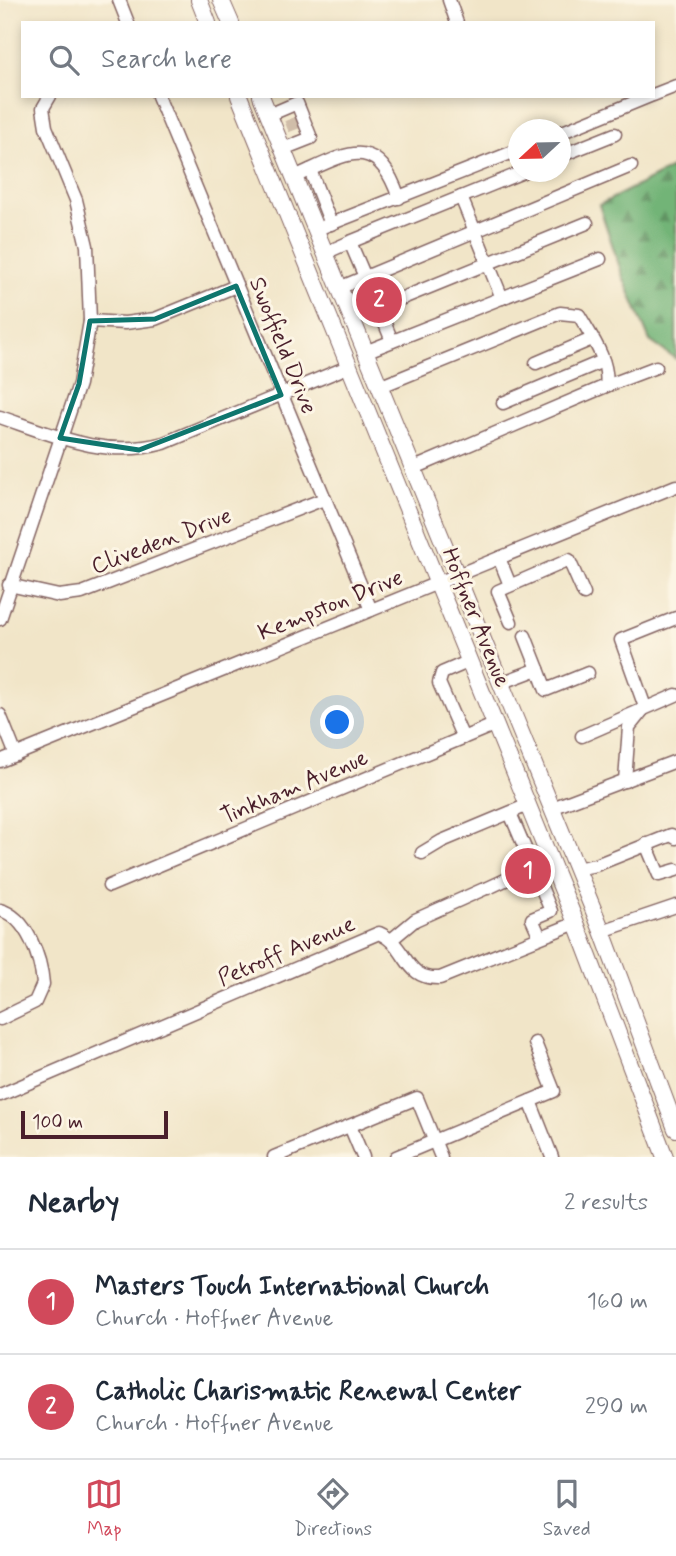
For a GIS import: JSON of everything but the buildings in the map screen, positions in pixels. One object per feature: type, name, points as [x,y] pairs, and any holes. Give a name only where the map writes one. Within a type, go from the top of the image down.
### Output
[{"type":"main road","points":[[199,0],[207,21]]},
{"type":"main road","points":[[221,0],[230,21]]},
{"type":"main road","name":"Hoffner Avenue","points":[[240,98],[576,923],[665,1157]]},
{"type":"main road","name":"Hoffner Avenue","points":[[262,98],[602,931],[675,1125]]},
{"type":"main road","points":[[309,265],[319,273],[359,370],[367,379],[377,384]]},
{"type":"main road","points":[[496,724],[516,757],[531,794],[552,808]]},
{"type":"main road","points":[[576,923],[595,936],[622,1003],[636,1021]]},
{"type":"street","points":[[119,0],[127,21]]},
{"type":"street","points":[[449,0],[456,21]]},
{"type":"street","points":[[655,95],[676,86]]},
{"type":"street","points":[[0,619],[9,585],[79,384],[90,321],[87,246],[76,200],[46,127],[43,108],[49,98]]},
{"type":"street","name":"Swoffield Drive","points":[[159,98],[371,610]]},
{"type":"street","points":[[571,129],[647,98]]},
{"type":"street","points":[[269,115],[288,114],[297,103],[311,138],[298,138],[283,149]]},
{"type":"street","points":[[571,152],[615,134]]},
{"type":"street","points":[[294,177],[352,153],[369,154],[380,160],[392,178],[399,198]]},
{"type":"street","points":[[315,230],[508,154]]},
{"type":"street","points":[[338,288],[631,166]]},
{"type":"street","points":[[310,170],[331,224]]},
{"type":"street","points":[[325,253],[508,178]]},
{"type":"street","points":[[461,197],[502,298]]},
{"type":"street","points":[[351,319],[587,223]]},
{"type":"street","points":[[350,242],[365,277]]},
{"type":"street","points":[[365,352],[600,259]]},
{"type":"street","points":[[90,321],[125,323],[155,319],[236,286]]},
{"type":"street","points":[[379,307],[392,341]]},
{"type":"street","points":[[377,384],[560,313],[579,315],[603,361],[608,377],[606,386]]},
{"type":"street","points":[[536,363],[592,340]]},
{"type":"street","points":[[503,403],[603,361]]},
{"type":"street","points":[[0,417],[60,438],[111,450],[139,450],[350,366]]},
{"type":"street","points":[[412,469],[656,367]]},
{"type":"street","name":"Kempston Drive","points":[[0,761],[676,486]]},
{"type":"street","name":"Cliveden Drive","points":[[9,585],[59,596],[82,593],[324,499]]},
{"type":"street","points":[[499,558],[510,585]]},
{"type":"street","points":[[511,622],[498,591],[569,560],[584,594]]},
{"type":"street","points":[[645,707],[621,640],[676,618]]},
{"type":"street","points":[[526,636],[546,690],[588,673]]},
{"type":"street","points":[[463,738],[439,683],[442,673],[470,661]]},
{"type":"street","points":[[501,683],[538,669]]},
{"type":"street","points":[[582,736],[676,695]]},
{"type":"street","points":[[625,780],[629,727],[645,707]]},
{"type":"street","points":[[0,715],[16,755]]},
{"type":"street","name":"Tinkham Avenue","points":[[109,886],[496,724]]},
{"type":"street","points":[[552,808],[676,761]]},
{"type":"street","points":[[422,853],[442,841],[528,805]]},
{"type":"street","points":[[510,813],[551,911],[532,919],[540,937]]},
{"type":"street","points":[[576,869],[596,866],[671,835],[676,838]]},
{"type":"street","points":[[646,844],[659,875],[676,870]]},
{"type":"street","points":[[391,940],[415,920],[551,861]]},
{"type":"street","points":[[602,931],[676,906]]},
{"type":"street","points":[[0,910],[10,913],[20,921],[42,975],[41,992],[24,1009],[0,1018]]},
{"type":"street","name":"Petroff Avenue","points":[[0,1095],[379,933],[391,940],[413,971],[425,979],[440,978],[576,923]]},
{"type":"street","points":[[396,1157],[554,1091],[535,1043]]},
{"type":"street","points":[[274,1157],[417,1098],[441,1157]]},
{"type":"street","points":[[530,1101],[552,1157]]},
{"type":"street","points":[[350,1126],[362,1157]]},
{"type":"highlighted area","points":[[236,286],[281,395],[139,450],[60,438],[79,384],[90,321],[155,319]]},
{"type":"green space","points":[[676,166],[676,359],[650,341],[623,277],[599,205]]},
{"type":"tunnel","points":[[290,119],[296,134]]},
{"type":"place","name":"Catholic Charismatic Renewal Center","points":[[379,300]]},
{"type":"place","name":"Masters Touch International Church","points":[[528,871]]}]
